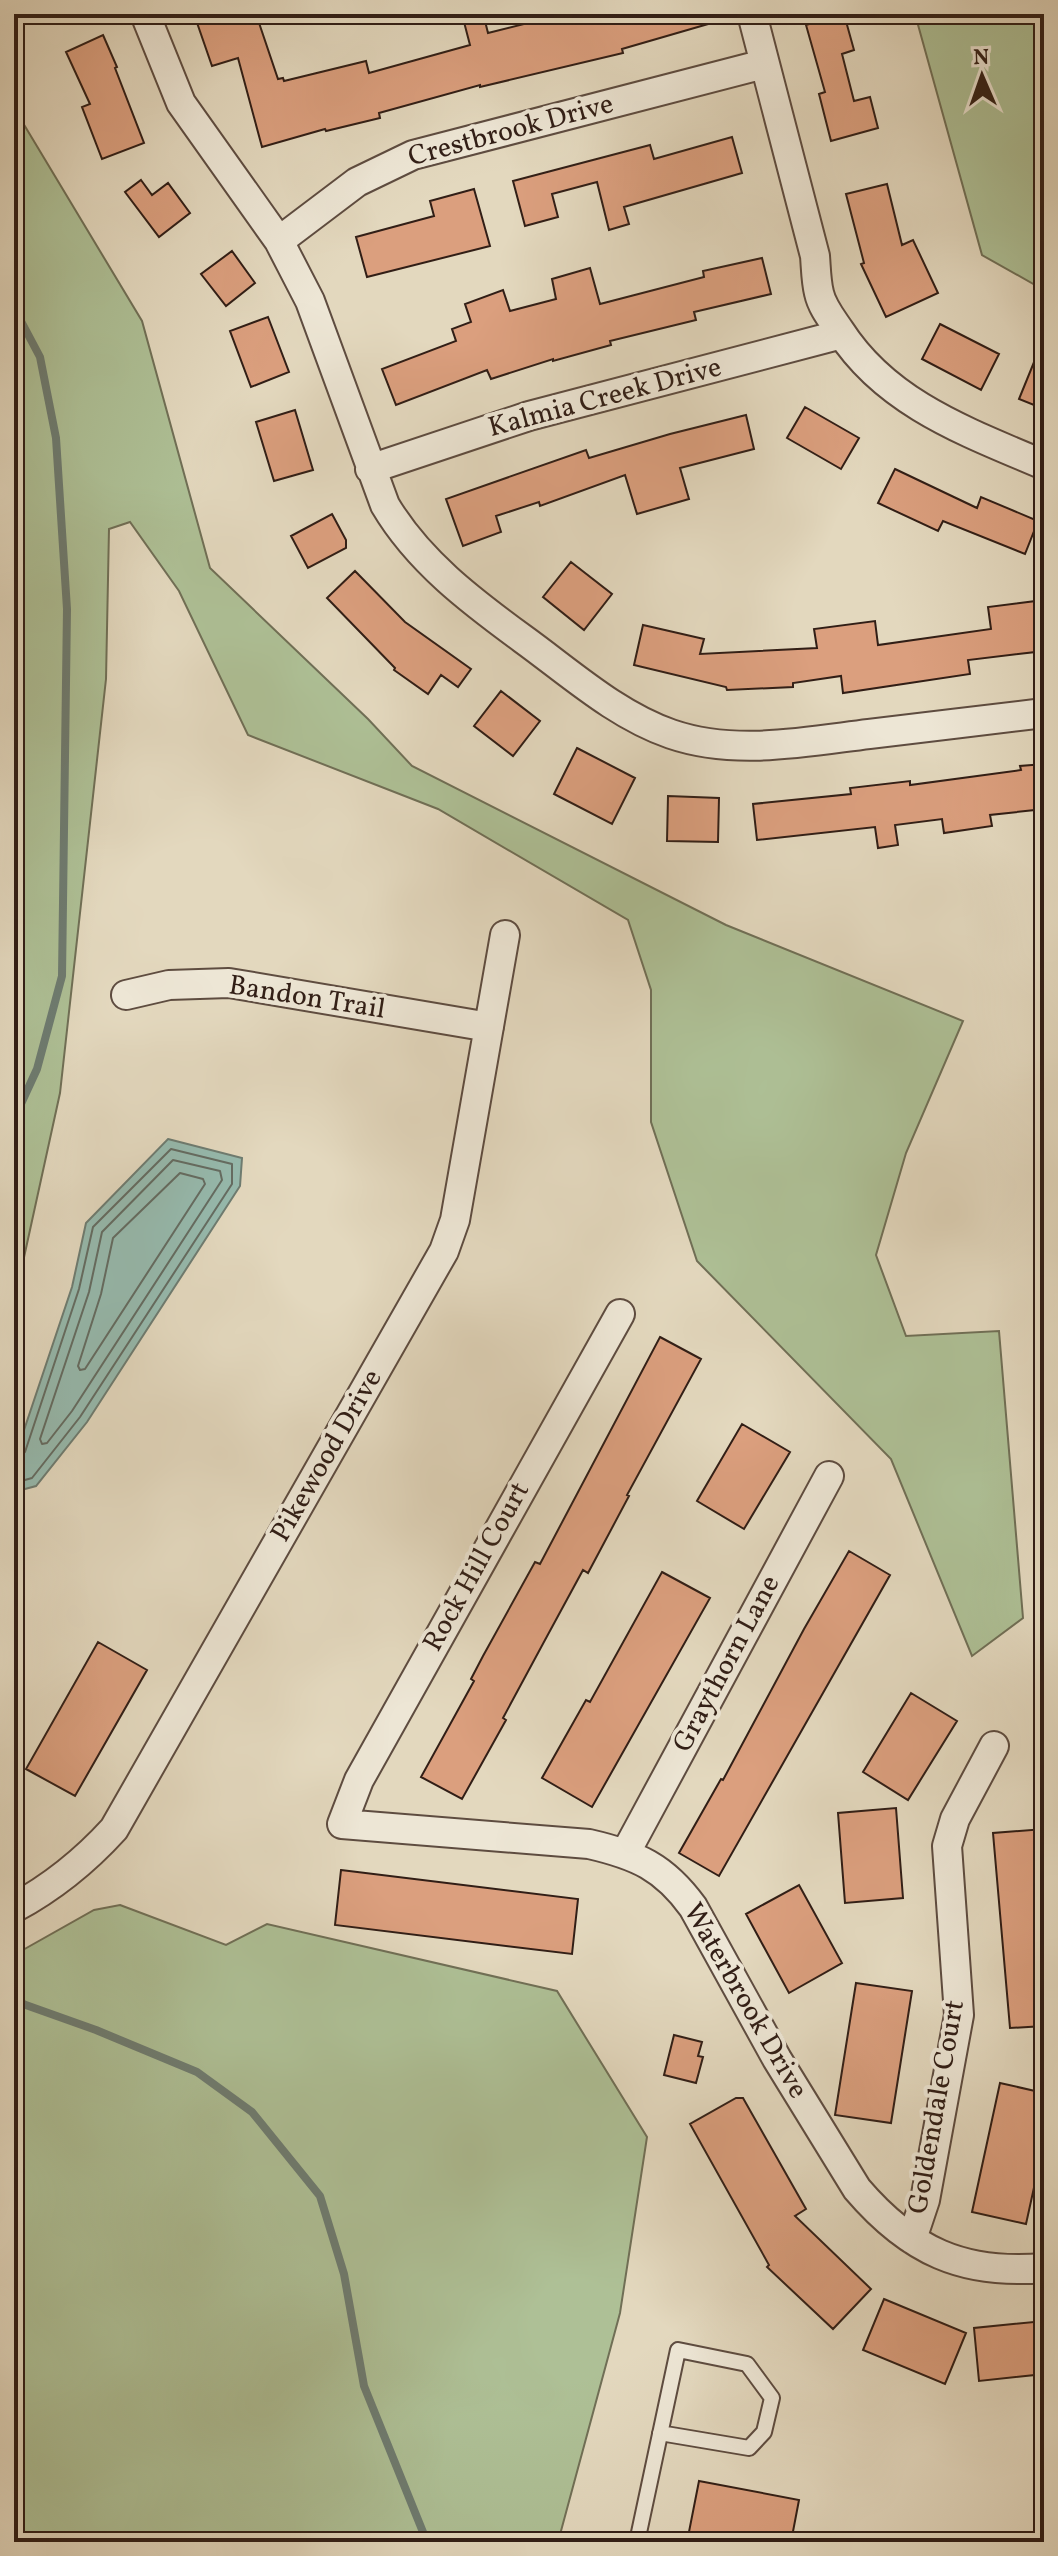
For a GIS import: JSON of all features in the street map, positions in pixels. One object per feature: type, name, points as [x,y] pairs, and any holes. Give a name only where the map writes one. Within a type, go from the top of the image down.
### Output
[{"type":"street","points":[[145,14],[181,103],[279,241],[310,301],[370,469],[398,528],[433,566],[485,611],[615,706],[671,734],[705,742],[776,745],[1044,713]]},
{"type":"street","points":[[752,14],[815,256],[819,293],[842,334],[857,357],[901,395],[929,412],[1044,465]]},
{"type":"street","name":"Crestbrook Drive","points":[[279,241],[357,182],[413,155],[764,64]]},
{"type":"street","name":"Kalmia Creek Drive","points":[[370,469],[529,416],[842,334]]},
{"type":"street","name":"Pikewood Drive","points":[[14,1908],[48,1890],[88,1858],[114,1829],[444,1251],[455,1220],[505,935]]},
{"type":"street","name":"Bandon Trail","points":[[126,995],[169,985],[229,983],[489,1027]]},
{"type":"street","name":"Rock Hill Court","points":[[342,1824],[359,1780],[620,1314]]},
{"type":"street","name":"Graythorn Lane","points":[[626,1852],[829,1476]]},
{"type":"street","name":"Goldendale Court","points":[[912,2239],[925,2200],[959,2015],[947,1846],[955,1819],[994,1746]]},
{"type":"street","name":"Waterbrook Drive","points":[[342,1824],[589,1844],[626,1852],[661,1872],[680,1889],[693,1907],[777,2059],[857,2189],[896,2228],[940,2256],[971,2266],[1017,2270],[1044,2268]]},
{"type":"lane","points":[[637,2542],[660,2433],[678,2350],[747,2364],[772,2398],[764,2432],[749,2448],[660,2433]]},
{"type":"green space","points":[[915,14],[1044,14],[1044,290],[982,255]]},
{"type":"green space","points":[[14,108],[142,321],[210,568],[368,719],[412,766],[726,925],[963,1021],[906,1153],[876,1255],[906,1336],[999,1331],[1023,1618],[972,1656],[891,1459],[697,1261],[651,1122],[651,990],[628,920],[438,809],[248,735],[179,591],[130,522],[109,529],[106,679],[60,1093],[14,1303]]},
{"type":"green space","points":[[120,1905],[226,1945],[267,1924],[557,1991],[647,2137],[620,2313],[558,2542],[14,2542],[14,1955],[94,1910]]},
{"type":"water","points":[[168,1139],[242,1158],[240,1186],[87,1422],[36,1486],[14,1492],[17,1451],[72,1287],[86,1223]]},
{"type":"building","points":[[194,14],[256,14],[278,79],[283,78],[284,81],[366,61],[369,73],[470,45],[464,22],[484,17],[488,33],[564,14],[721,14],[722,20],[622,49],[623,53],[480,85],[379,113],[380,118],[325,129],[262,147],[238,58],[212,66]]},
{"type":"building","points":[[824,14],[844,14],[854,50],[842,54],[854,101],[870,97],[878,128],[831,141],[819,94],[825,92],[806,25],[825,19]]},
{"type":"building","points":[[103,35],[144,143],[102,159],[82,107],[90,104],[66,52]]},
{"type":"building","points":[[732,137],[742,173],[624,207],[629,224],[609,230],[597,182],[552,194],[558,217],[525,226],[513,181],[650,145],[654,159]]},
{"type":"building","points":[[141,180],[152,195],[168,183],[190,213],[159,237],[125,192]]},
{"type":"building","points":[[887,184],[902,245],[913,240],[938,293],[886,317],[861,264],[864,263],[846,194]]},
{"type":"building","points":[[474,189],[490,246],[367,277],[356,237],[434,216],[430,201]]},
{"type":"building","points":[[232,251],[255,283],[226,306],[201,274]]},
{"type":"building","points":[[762,258],[771,294],[694,312],[696,320],[610,341],[611,345],[491,379],[487,370],[396,405],[382,369],[456,341],[452,329],[471,322],[465,304],[503,290],[510,311],[556,299],[552,279],[590,268],[600,304],[704,277],[703,271]]},
{"type":"building","points":[[268,317],[289,372],[251,387],[230,331]]},
{"type":"building","points":[[940,324],[999,354],[981,390],[922,359]]},
{"type":"building","points":[[1044,340],[1044,409],[1019,399]]},
{"type":"building","points":[[805,407],[859,438],[841,469],[787,438]]},
{"type":"building","points":[[295,410],[313,470],[274,481],[256,422]]},
{"type":"building","points":[[746,415],[754,449],[680,468],[689,499],[637,514],[625,475],[540,506],[539,502],[496,516],[501,532],[463,546],[446,499],[586,450],[589,458]]},
{"type":"building","points":[[895,469],[977,508],[981,497],[1038,521],[1025,554],[943,521],[938,531],[878,503]]},
{"type":"building","points":[[332,514],[346,540],[346,548],[308,568],[291,536]]},
{"type":"building","points":[[571,562],[612,594],[584,630],[543,597]]},
{"type":"building","points":[[355,571],[405,622],[471,669],[458,687],[441,675],[428,694],[394,670],[327,598]]},
{"type":"building","points":[[1044,600],[1044,651],[968,660],[970,674],[843,693],[841,676],[793,683],[793,687],[727,690],[726,687],[634,665],[643,625],[704,639],[700,654],[817,648],[814,629],[875,621],[878,645],[991,629],[988,607]]},
{"type":"building","points":[[501,691],[540,721],[513,756],[474,726]]},
{"type":"building","points":[[577,748],[635,778],[612,824],[554,794]]},
{"type":"building","points":[[1044,764],[1044,809],[990,815],[992,826],[944,833],[942,819],[895,825],[898,845],[878,848],[875,827],[757,840],[753,804],[851,794],[850,788],[910,781],[910,785]]},
{"type":"building","points":[[668,796],[719,798],[718,842],[667,841]]},
{"type":"building","points":[[660,1337],[701,1359],[588,1573],[583,1570],[462,1799],[421,1777],[474,1681],[471,1679],[483,1656],[535,1562],[540,1564]]},
{"type":"building","points":[[742,1424],[790,1452],[744,1529],[697,1501]]},
{"type":"building","points":[[849,1551],[890,1575],[719,1876],[679,1853],[723,1780]]},
{"type":"building","points":[[662,1572],[710,1598],[592,1807],[542,1778],[586,1700],[590,1702]]},
{"type":"building","points":[[98,1642],[147,1670],[75,1796],[26,1769]]},
{"type":"building","points":[[911,1693],[957,1721],[908,1800],[863,1772]]},
{"type":"building","points":[[896,1808],[903,1898],[845,1903],[838,1813]]},
{"type":"building","points":[[1044,1829],[1044,2026],[1010,2028],[993,1833]]},
{"type":"building","points":[[341,1870],[578,1899],[572,1954],[335,1925]]},
{"type":"building","points":[[799,1885],[842,1963],[789,1993],[746,1914]]},
{"type":"building","points":[[856,1983],[912,1991],[891,2123],[835,2115]]},
{"type":"building","points":[[674,2035],[702,2042],[698,2056],[703,2057],[696,2083],[664,2075]]},
{"type":"building","points":[[1000,2083],[1044,2093],[1044,2142],[1026,2224],[972,2212]]},
{"type":"building","points":[[736,2098],[743,2098],[806,2209],[795,2216],[871,2289],[833,2329],[767,2267],[769,2265],[690,2124]]},
{"type":"building","points":[[884,2299],[966,2333],[945,2384],[863,2350]]},
{"type":"building","points":[[1044,2321],[1044,2374],[979,2381],[974,2328]]},
{"type":"building","points":[[699,2481],[799,2500],[791,2542],[687,2542]]},
{"type":"waterway","points":[[14,308],[40,357],[56,438],[67,609],[62,976],[37,1069],[14,1119]]},
{"type":"waterway","points":[[14,1992],[23,2004],[197,2072],[252,2112],[320,2196],[344,2274],[364,2386],[427,2542]]}]
